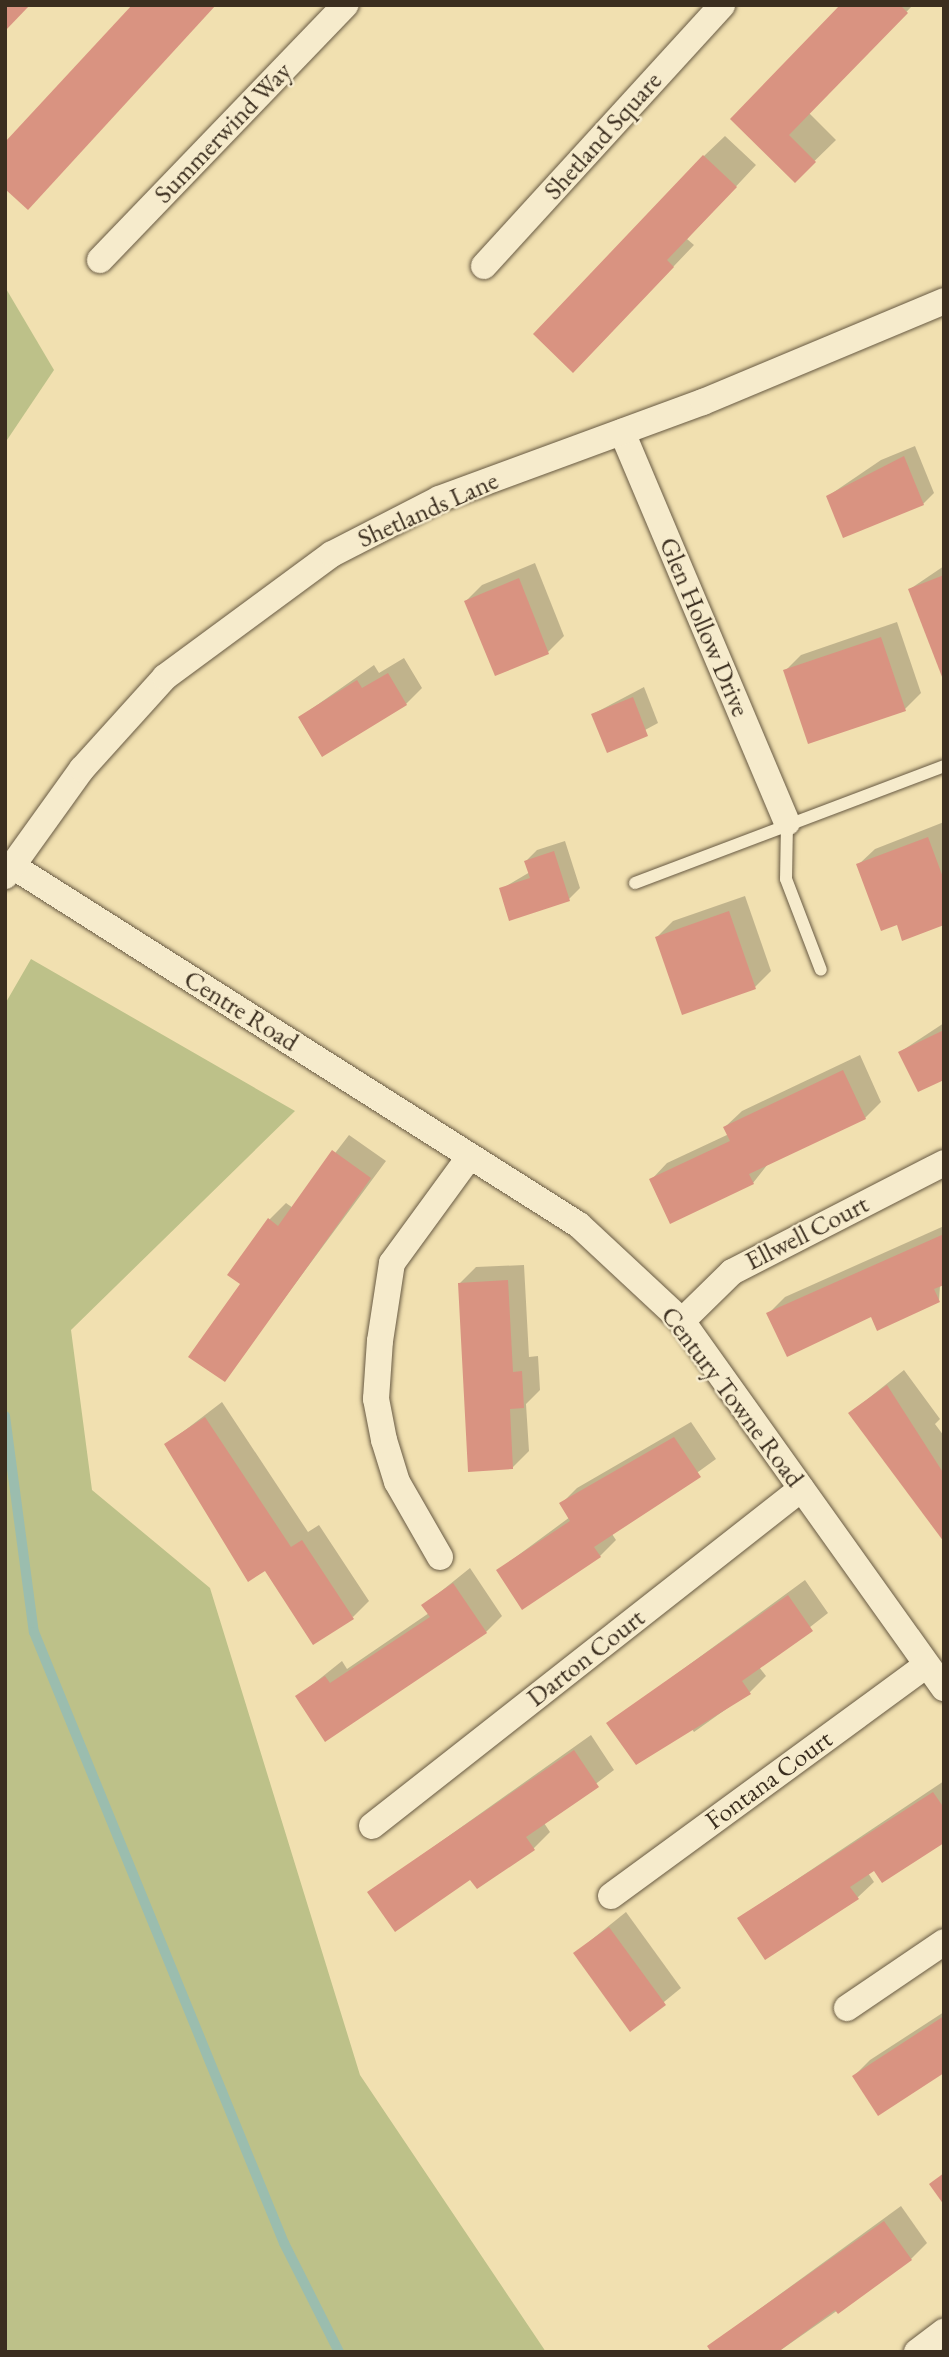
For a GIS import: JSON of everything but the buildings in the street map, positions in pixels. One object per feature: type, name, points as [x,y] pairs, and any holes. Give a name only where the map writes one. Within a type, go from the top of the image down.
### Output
[{"type":"street","name":"Summerwind Way","points":[[100,260],[345,5]]},
{"type":"street","name":"Shetland Square","points":[[484,266],[722,5]]},
{"type":"street","name":"Shetlands Lane","points":[[8,871],[82,769],[165,677],[234,620],[332,554],[439,499],[622,432],[944,301]]},
{"type":"street","name":"Glen Hollow Drive","points":[[622,432],[787,823]]},
{"type":"street","name":"Centre Road","points":[[8,871],[470,1156]]},
{"type":"street","name":"Century Towne Road","points":[[470,1156],[579,1225],[682,1321],[801,1489],[937,1672]]},
{"type":"street","points":[[440,1558],[397,1482],[384,1440],[376,1399],[380,1341],[392,1264],[470,1156]]},
{"type":"street","name":"Ellwell Court","points":[[682,1321],[732,1272],[944,1163]]},
{"type":"street","name":"Darton Court","points":[[372,1826],[801,1489]]},
{"type":"street","name":"Fontana Court","points":[[611,1896],[937,1672]]},
{"type":"street","points":[[847,2008],[944,1942]]},
{"type":"street","points":[[917,2352],[944,2332]]},
{"type":"lane","points":[[635,883],[787,823],[944,766]]},
{"type":"lane","points":[[787,823],[786,879],[821,970]]},
{"type":"green space","points":[[5,287],[54,370],[5,443]]},
{"type":"green space","points":[[31,959],[295,1111],[71,1330],[92,1490],[210,1588],[360,2075],[546,2352],[5,2352],[5,1004]]},
{"type":"waterway","points":[[5,1416],[34,1632],[284,2243],[339,2352]]}]
